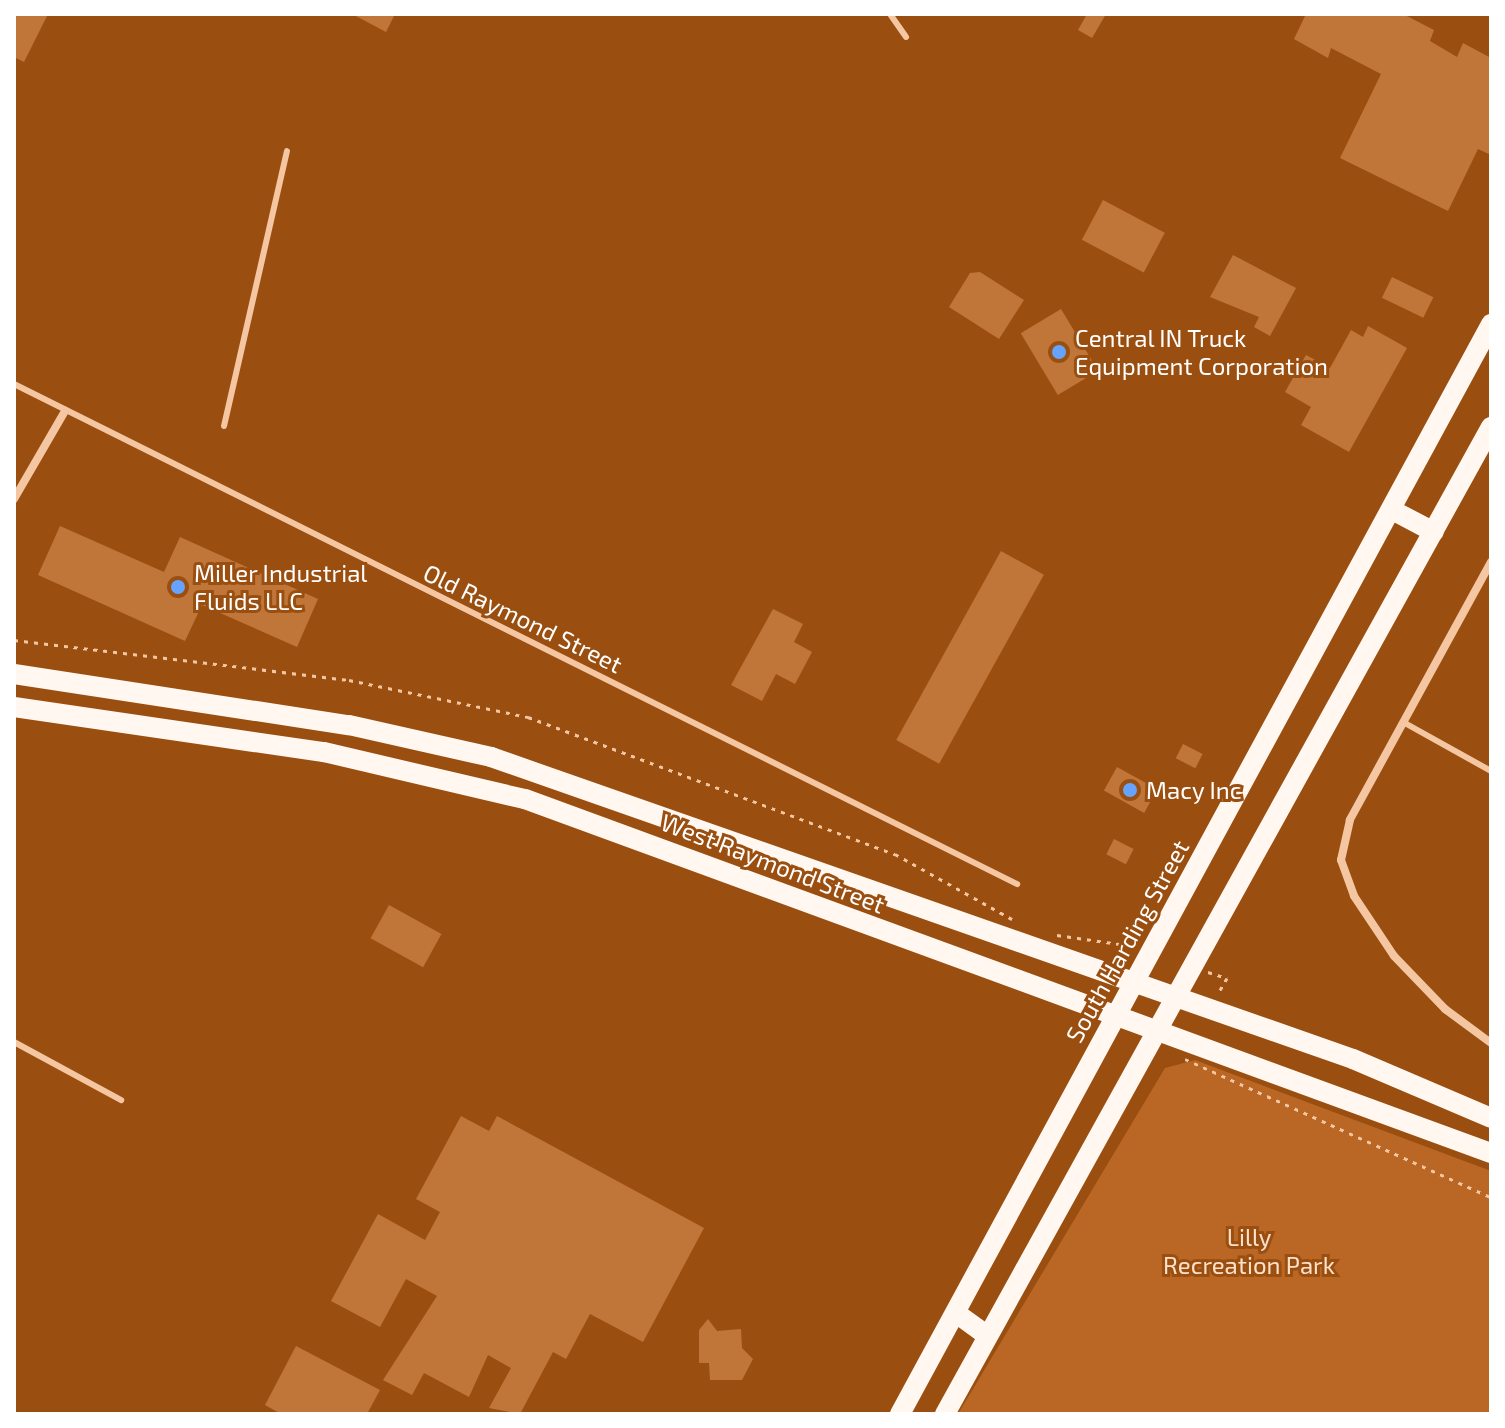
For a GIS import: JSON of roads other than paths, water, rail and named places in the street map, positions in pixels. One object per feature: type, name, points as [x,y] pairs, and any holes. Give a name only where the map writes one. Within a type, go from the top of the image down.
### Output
[{"type":"main road","name":"South Harding Street","points":[[900,1414],[1491,324]]},
{"type":"main road","points":[[945,1414],[1162,1030],[1491,427]]},
{"type":"main road","points":[[1392,510],[1434,532]]},
{"type":"main road","name":"West Raymond Street","points":[[14,674],[349,725],[491,757],[1353,1059],[1491,1118]]},
{"type":"main road","name":"West Raymond Street","points":[[14,707],[338,755],[525,799],[1491,1153]]},
{"type":"main road","points":[[956,1313],[988,1336]]},
{"type":"street","points":[[14,499],[65,411]]},
{"type":"street","points":[[1491,562],[1345,830],[1344,872],[1411,976],[1491,1043]]},
{"type":"lane","points":[[890,14],[906,37]]},
{"type":"lane","points":[[224,426],[287,151]]},
{"type":"lane","name":"Old Raymond Street","points":[[14,384],[1017,884]]},
{"type":"lane","points":[[1403,722],[1491,771]]},
{"type":"lane","points":[[14,1042],[121,1100]]},
{"type":"place","name":"Central IN Truck Equipment Corporation","points":[[1059,352]]},
{"type":"place","name":"Miller Industrial Fluids LLC","points":[[178,587]]},
{"type":"place","name":"Macy Inc","points":[[1130,790]]},
{"type":"park label","name":"Lilly Recreation Park","points":[[1249,1251]]}]
